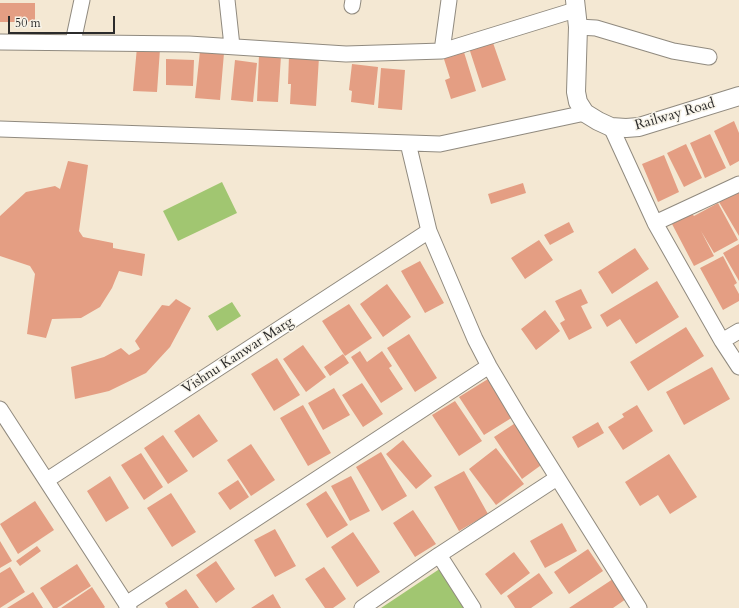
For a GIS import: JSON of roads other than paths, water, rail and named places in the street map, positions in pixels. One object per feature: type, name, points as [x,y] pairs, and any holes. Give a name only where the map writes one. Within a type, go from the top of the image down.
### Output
[{"type":"street","points":[[73,42],[82,0]]},
{"type":"street","points":[[226,0],[232,46]]},
{"type":"street","points":[[442,51],[448,0]]},
{"type":"street","points":[[0,42],[189,44],[346,54],[442,51],[576,12]]},
{"type":"street","points":[[576,12],[596,28],[673,51],[709,57]]},
{"type":"street","points":[[0,129],[440,144],[585,113],[578,102],[576,92],[576,12]]},
{"type":"street","name":"Railway Road","points":[[585,113],[611,127],[639,127],[739,96]]},
{"type":"street","points":[[611,127],[655,223],[722,341],[739,367]]},
{"type":"street","points":[[408,143],[429,231],[488,366],[639,608]]},
{"type":"street","points":[[655,223],[739,184]]},
{"type":"street","name":"Vishnu Kanwar Marg","points":[[47,480],[429,231]]},
{"type":"street","points":[[722,341],[739,331]]},
{"type":"street","points":[[0,409],[127,606],[488,366]]},
{"type":"street","points":[[362,608],[439,555],[557,478]]},
{"type":"street","points":[[439,555],[473,608]]}]
